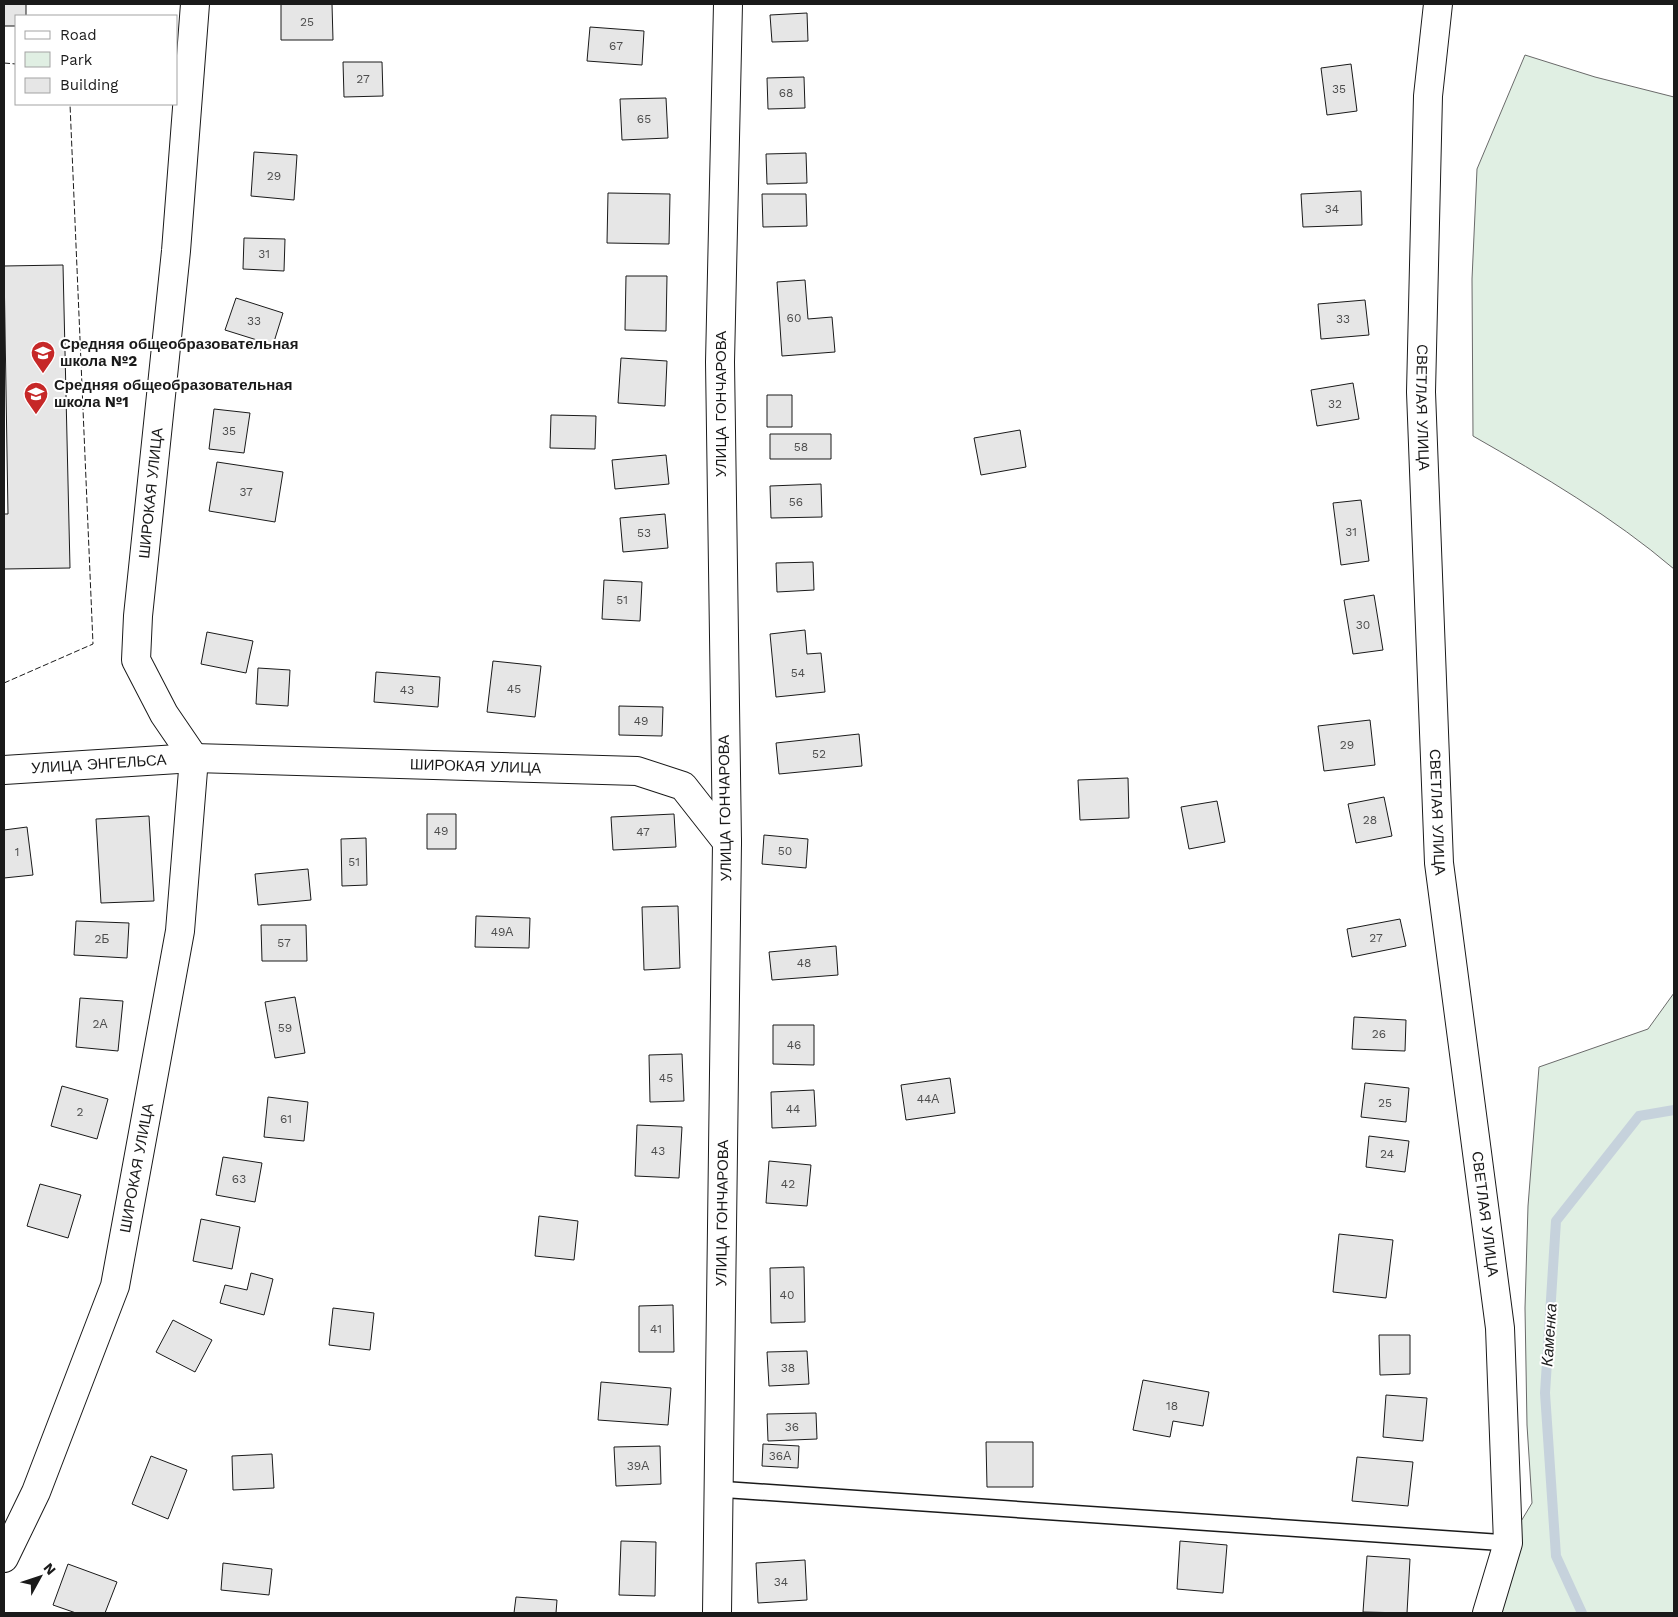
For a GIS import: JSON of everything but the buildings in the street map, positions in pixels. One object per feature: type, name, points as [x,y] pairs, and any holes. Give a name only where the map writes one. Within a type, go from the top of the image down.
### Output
[{"type":"street","name":"ШИРОКАЯ УЛИЦА","points":[[4,1558],[36,1492],[115,1286],[180,931],[194,758],[164,714],[136,660],[138,616],[176,251],[195,4]]},
{"type":"street","name":"УЛИЦА ГОНЧАРОВА","points":[[717,1613],[717,1489],[727,842],[720,362],[728,4]]},
{"type":"street","name":"СВЕТЛАЯ УЛИЦА","points":[[1438,4],[1428,96],[1421,392],[1439,863],[1500,1328],[1508,1543],[1486,1613]]},
{"type":"street","name":"ШИРОКАЯ УЛИЦА","points":[[194,758],[637,771],[683,786],[727,842]]},
{"type":"street","name":"УЛИЦА ЭНГЕЛЬСА","points":[[4,770],[194,758]]},
{"type":"lane","points":[[717,1489],[1508,1543]]},
{"type":"green space","points":[[1525,55],[1595,77],[1674,97],[1674,569],[1602,515],[1551,482],[1473,436],[1472,279],[1477,169]]},
{"type":"green space","points":[[1674,993],[1674,1613],[1487,1613],[1508,1543],[1532,1503],[1527,1425],[1525,1308],[1528,1206],[1539,1067],[1648,1029]]},
{"type":"waterway","name":"Каменка","points":[[1582,1613],[1556,1556],[1545,1393],[1556,1221],[1639,1116],[1674,1110]]},
{"type":"fence","points":[[4,63],[15,64]]},
{"type":"fence","points":[[4,683],[93,644],[70,105]]},
{"type":"place","name":"Средняя общеобразовательная школа №2","points":[[43,374]]},
{"type":"place","name":"Средняя общеобразовательная школа №1","points":[[36,415]]}]
